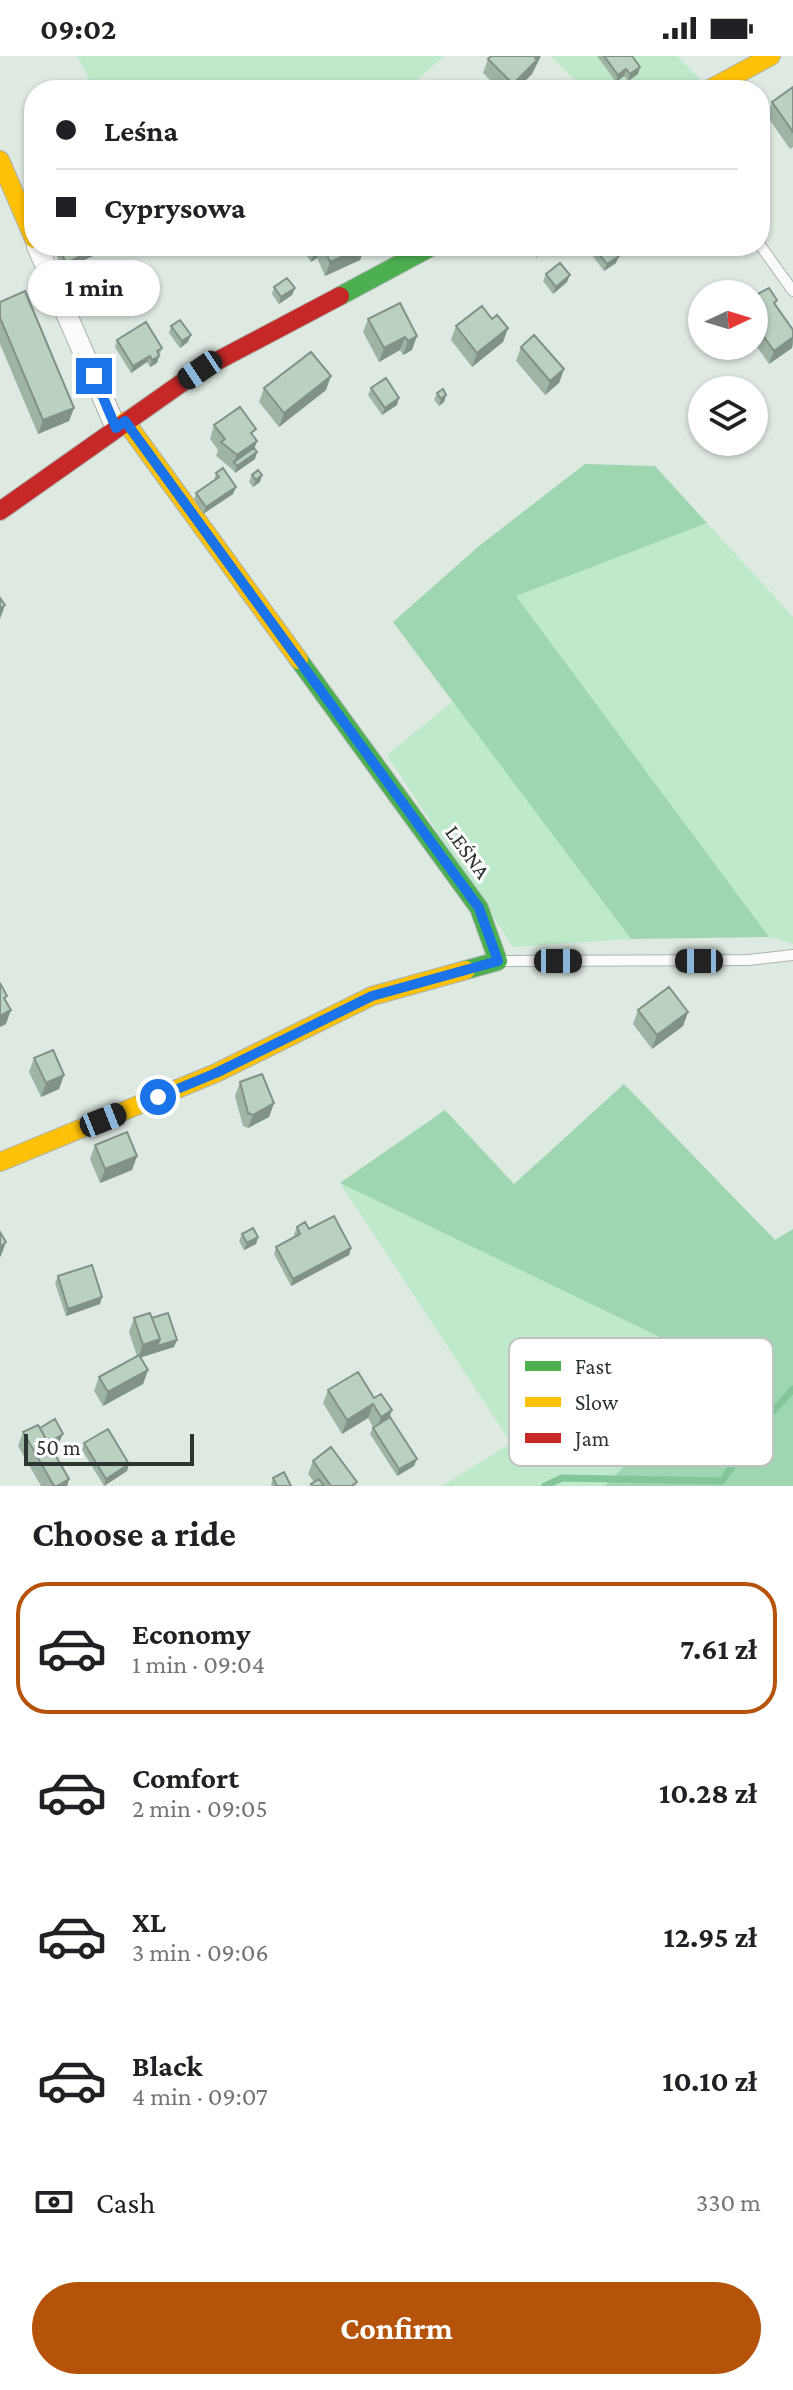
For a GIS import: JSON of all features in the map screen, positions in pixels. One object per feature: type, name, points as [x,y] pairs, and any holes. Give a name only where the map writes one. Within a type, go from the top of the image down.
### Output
[{"type":"street","points":[[727,80],[771,56]]},
{"type":"street","points":[[0,160],[24,216]]},
{"type":"street","points":[[42,256],[121,424]]},
{"type":"street","points":[[0,511],[211,364],[414,256]]},
{"type":"street","name":"LEŚNA","points":[[121,424],[479,908],[498,961]]},
{"type":"street","points":[[0,1162],[216,1073],[372,996],[498,961]]},
{"type":"lane","points":[[768,256],[793,291]]},
{"type":"lane","points":[[498,961],[748,960],[793,955]]},
{"type":"green space","points":[[77,56],[444,56],[417,80],[90,80]]},
{"type":"green space","points":[[551,56],[677,56],[700,79],[698,80],[575,80]]},
{"type":"green space","points":[[585,464],[655,466],[707,523],[516,596],[769,937],[631,939],[393,622],[479,546]]},
{"type":"green space","points":[[707,523],[793,617],[793,944],[769,937],[515,595]]},
{"type":"green space","points":[[453,701],[631,939],[513,947],[387,755]]},
{"type":"green space","points":[[624,1084],[775,1240],[793,1229],[793,1486],[605,1486],[624,1466],[773,1466],[773,1338],[662,1338],[340,1183],[445,1110],[514,1184]]},
{"type":"green space","points":[[340,1183],[662,1338],[509,1338],[509,1440]]},
{"type":"green space","points":[[509,1444],[509,1466],[624,1466],[605,1486],[442,1486]]},
{"type":"building","points":[[491,56],[536,56],[537,60],[517,80],[509,80],[488,59]]},
{"type":"building","points":[[604,56],[632,56],[640,67],[630,74],[626,69],[618,75]]},
{"type":"building","points":[[793,87],[793,132],[772,102]]},
{"type":"building","points":[[63,256],[81,256],[66,263]]},
{"type":"building","points":[[327,256],[343,256],[330,262]]},
{"type":"building","points":[[600,256],[619,256],[607,264]]},
{"type":"building","points":[[560,263],[570,275],[556,287],[546,274]]},
{"type":"building","points":[[287,278],[295,288],[281,297],[274,287]]},
{"type":"building","points":[[768,289],[793,330],[793,337],[774,351],[768,342]]},
{"type":"building","points":[[25,291],[74,408],[43,420],[0,318],[0,302]]},
{"type":"building","points":[[400,303],[417,336],[408,341],[405,337],[384,348],[368,319]]},
{"type":"building","points":[[482,306],[492,319],[497,315],[508,328],[477,353],[456,326]]},
{"type":"building","points":[[180,320],[191,335],[182,341],[171,326]]},
{"type":"building","points":[[146,322],[162,348],[157,351],[159,356],[152,360],[150,356],[133,366],[117,340]]},
{"type":"building","points":[[534,335],[564,369],[550,381],[521,347]]},
{"type":"building","points":[[311,352],[331,376],[284,413],[264,388]]},
{"type":"building","points":[[386,378],[399,398],[385,408],[371,388]]},
{"type":"building","points":[[443,389],[446,395],[441,399],[437,393]]},
{"type":"building","points":[[240,407],[256,429],[251,433],[257,441],[237,455],[221,442],[225,439],[214,425]]},
{"type":"building","points":[[254,448],[257,452],[237,466],[234,462]]},
{"type":"building","points":[[223,468],[236,487],[206,507],[196,493],[219,477],[216,473]]},
{"type":"building","points":[[258,470],[262,475],[256,480],[252,475]]},
{"type":"building","points":[[0,983],[11,1010],[0,1016]]},
{"type":"building","points":[[669,987],[688,1012],[657,1035],[638,1010]]},
{"type":"building","points":[[53,1050],[64,1075],[46,1083],[34,1058]]},
{"type":"building","points":[[262,1074],[274,1103],[253,1115],[248,1113],[240,1082]]},
{"type":"building","points":[[127,1132],[137,1156],[105,1169],[95,1145]]},
{"type":"building","points":[[334,1216],[351,1248],[293,1279],[276,1247],[300,1234],[297,1227],[305,1222],[309,1229]]},
{"type":"building","points":[[253,1228],[258,1237],[247,1243],[242,1234]]},
{"type":"building","points":[[0,1232],[6,1242],[0,1247]]},
{"type":"building","points":[[92,1265],[102,1297],[68,1309],[58,1276]]},
{"type":"building","points":[[150,1313],[160,1339],[143,1345],[134,1318]]},
{"type":"building","points":[[168,1313],[177,1340],[157,1346],[160,1339],[152,1318]]},
{"type":"building","points":[[139,1355],[148,1370],[108,1392],[99,1377]]},
{"type":"building","points":[[358,1372],[374,1398],[381,1394],[392,1410],[381,1417],[373,1404],[347,1420],[328,1390]]},
{"type":"building","points":[[390,1417],[417,1459],[399,1469],[373,1428]]},
{"type":"building","points":[[55,1419],[63,1434],[48,1443],[40,1428]]},
{"type":"building","points":[[38,1425],[69,1479],[57,1486],[54,1486],[23,1432]]},
{"type":"building","points":[[108,1429],[129,1464],[106,1479],[84,1443]]},
{"type":"building","points":[[331,1447],[357,1482],[351,1486],[331,1486],[313,1461]]},
{"type":"building","points":[[284,1472],[291,1486],[277,1486],[273,1478]]},
{"type":"building","points":[[319,1479],[324,1486],[311,1484]]},
{"type":"waterway","points":[[773,1411],[793,1389]]},
{"type":"waterway","points":[[545,1486],[562,1478],[722,1481],[732,1466]]},
{"type":"traffic: fast","points":[[340,296],[414,256]]},
{"type":"traffic: fast","points":[[299,660],[479,908],[498,961],[466,970]]},
{"type":"traffic: slow","points":[[727,80],[771,56]]},
{"type":"traffic: slow","points":[[0,160],[24,216]]},
{"type":"traffic: slow","points":[[125,421],[299,660]]},
{"type":"traffic: slow","points":[[0,1162],[216,1073],[372,996],[466,970]]},
{"type":"traffic: jam","points":[[0,511],[200,370],[340,296]]},
{"type":"route","points":[[94,376],[116,428],[125,421],[479,908],[498,961],[372,996],[216,1073],[158,1097]]}]
